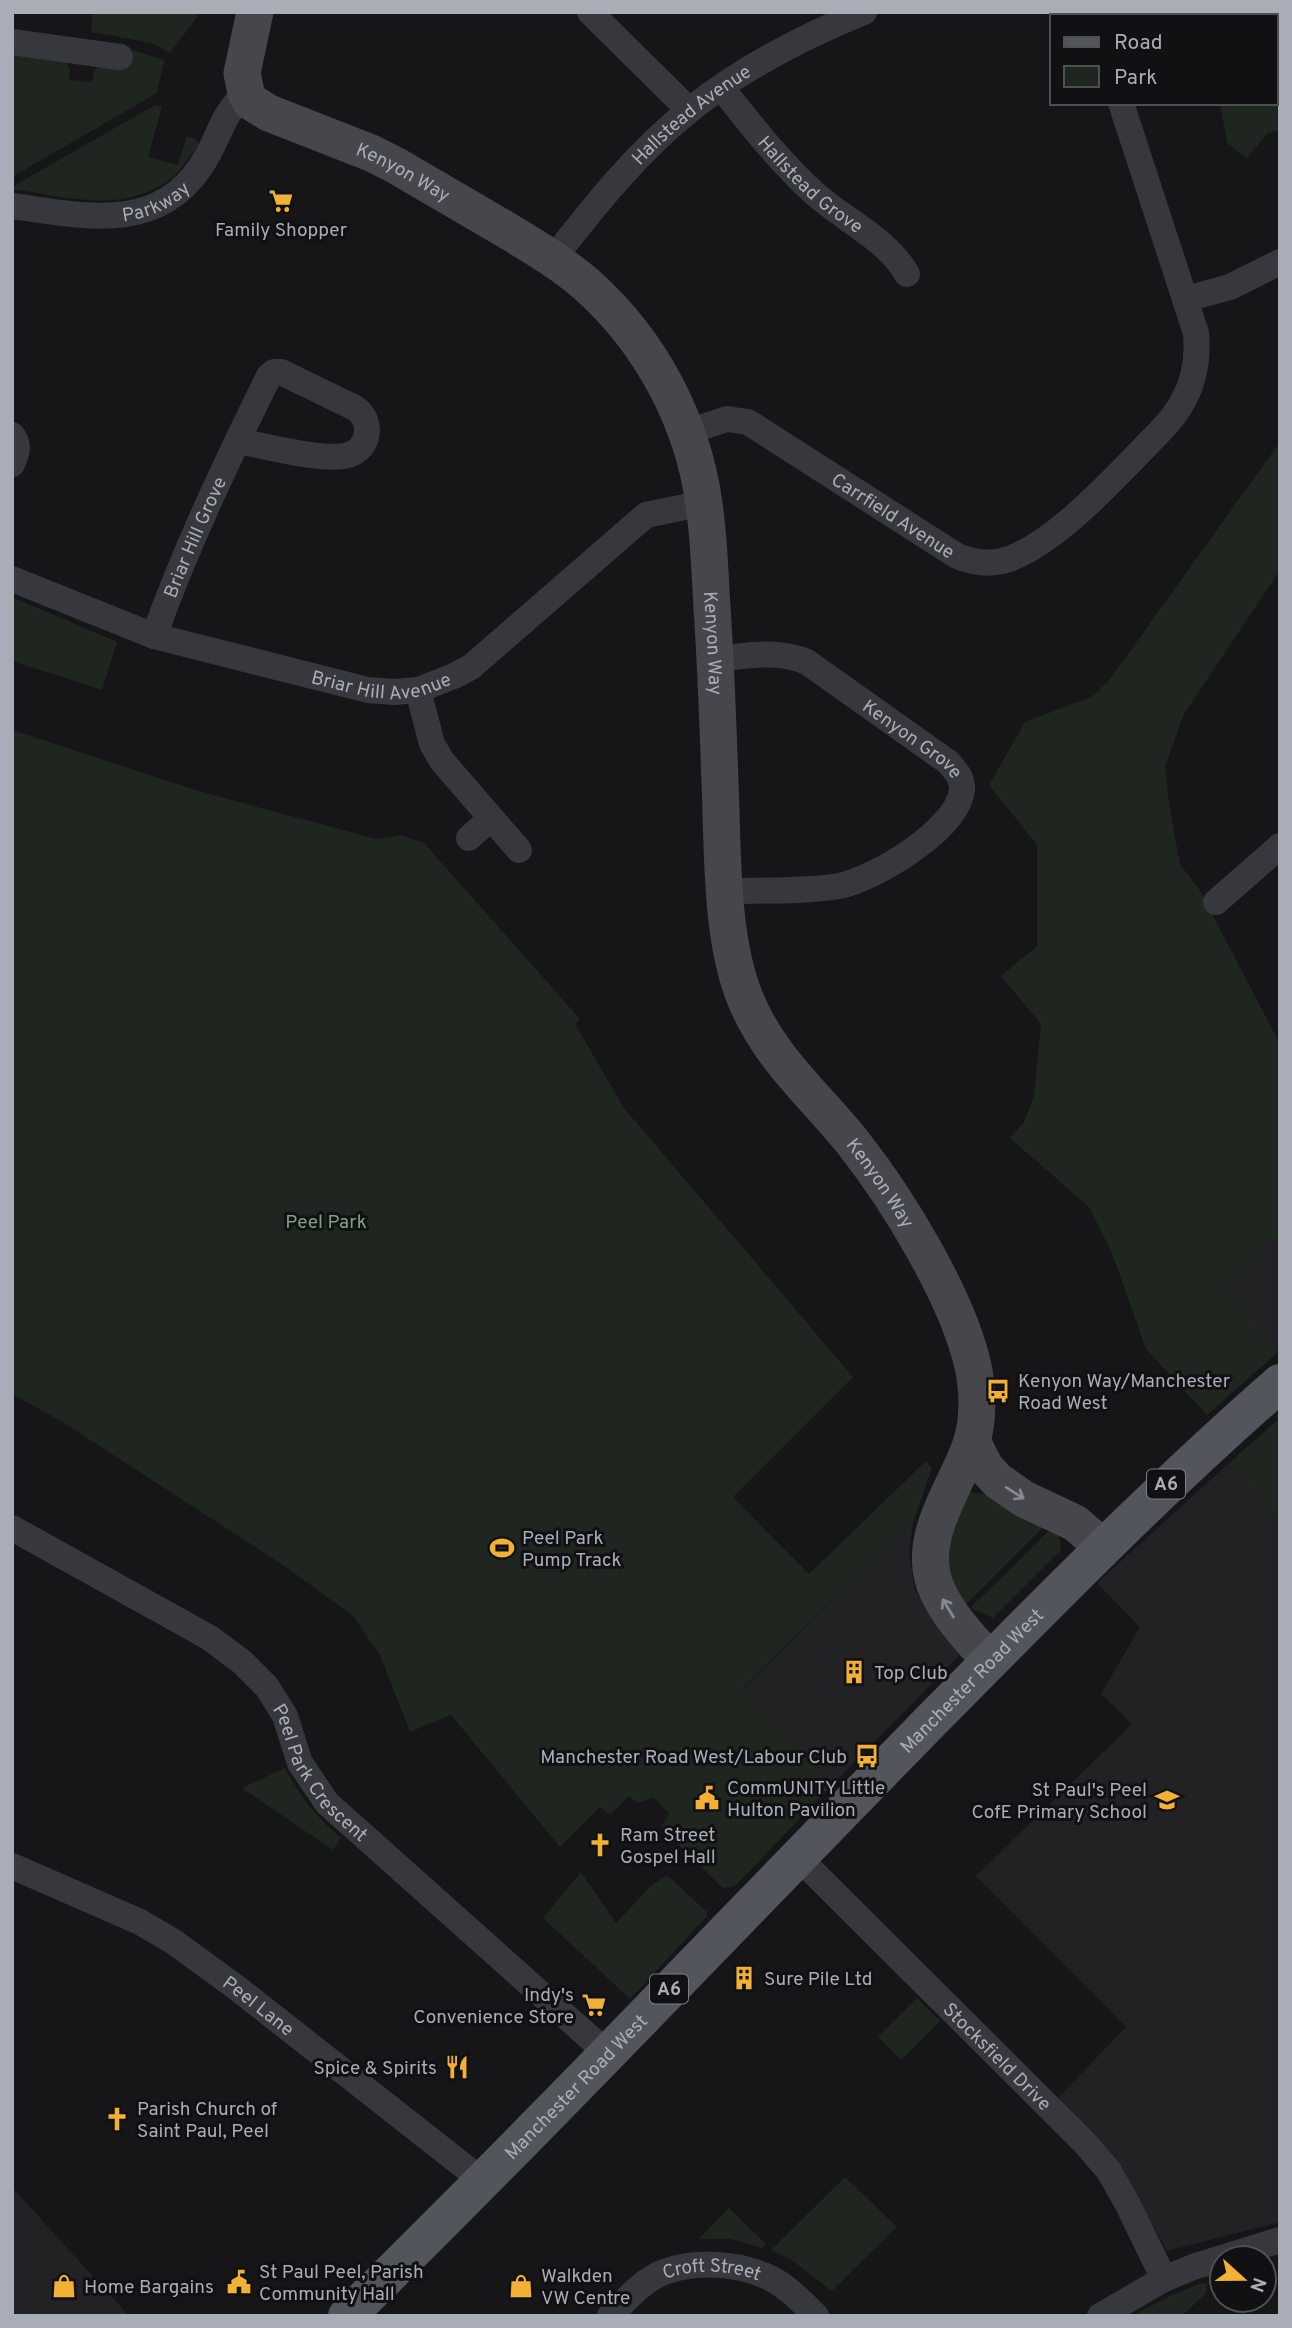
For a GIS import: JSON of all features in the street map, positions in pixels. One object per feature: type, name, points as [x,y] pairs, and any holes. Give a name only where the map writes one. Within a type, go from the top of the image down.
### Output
[{"type":"main road","name":"Manchester Road West","points":[[347,2316],[484,2182],[798,1857],[1159,1491],[1280,1383]]},
{"type":"street","points":[[246,93],[243,62],[255,12]]},
{"type":"street","points":[[590,12],[690,110]]},
{"type":"street","name":"Hallstead Avenue","points":[[553,258],[615,182],[690,110],[721,87],[797,41],[864,12]]},
{"type":"street","points":[[12,41],[83,63],[120,57]]},
{"type":"street","name":"Hallstead Grove","points":[[721,87],[764,142],[792,172],[843,216],[898,257],[907,274]]},
{"type":"street","name":"Parkway","points":[[12,206],[102,218],[133,213],[167,200],[189,182],[201,167],[226,113],[246,93]]},
{"type":"street","name":"Kenyon Way","points":[[246,93],[259,108],[396,165],[553,258],[610,307],[631,332],[666,386],[687,432],[704,503],[715,659],[725,891],[733,956],[745,998],[768,1042],[884,1186],[932,1266],[959,1324],[976,1383],[972,1441],[948,1492],[935,1531],[931,1569],[936,1589],[955,1620],[990,1661]]},
{"type":"street","name":"Carrfield Avenue","points":[[687,432],[727,419],[748,422],[957,556],[969,561],[995,562],[1012,558],[1038,543],[1090,490],[1173,417],[1185,399],[1191,383],[1197,348],[1196,333],[1122,105]]},
{"type":"street","points":[[1186,299],[1230,287],[1280,262]]},
{"type":"street","name":"Briar Hill Grove","points":[[154,636],[174,581],[237,441],[268,376],[281,372],[355,408],[363,414],[367,422],[364,442],[357,452],[347,456],[329,457],[237,441]]},
{"type":"street","points":[[12,435],[17,442],[18,451],[12,464]]},
{"type":"street","name":"Briar Hill Avenue","points":[[12,579],[154,636],[368,690],[418,690],[471,667],[646,515],[704,503]]},
{"type":"street","name":"Kenyon Grove","points":[[715,659],[782,654],[807,662],[852,691],[948,761],[958,773],[962,789],[951,816],[893,865],[877,873],[840,886],[725,891]]},
{"type":"street","points":[[418,690],[432,744],[455,778],[519,850]]},
{"type":"street","points":[[470,838],[491,818]]},
{"type":"street","points":[[1216,902],[1280,846]]},
{"type":"street","points":[[972,1441],[985,1466],[998,1481],[1024,1499],[1068,1518],[1104,1547]]},
{"type":"street","name":"Peel Park Crescent","points":[[12,1528],[210,1638],[242,1661],[267,1686],[285,1716],[300,1763],[327,1803],[607,2053]]},
{"type":"street","name":"Stocksfield Drive","points":[[798,1857],[1084,2141],[1109,2171],[1164,2279]]},
{"type":"street","name":"Peel Lane","points":[[12,1866],[140,1922],[174,1942],[237,1988],[484,2182]]},
{"type":"street","points":[[1100,2316],[1164,2279],[1221,2257],[1280,2240]]},
{"type":"street","name":"Croft Street","points":[[610,2316],[644,2283],[663,2272],[702,2265],[750,2270],[771,2278],[816,2316]]},
{"type":"shaded area","points":[[1267,1239],[1280,1243],[1280,1351],[1277,1353],[1229,1289]]},
{"type":"shaded area","name":"St Paul's Peel CofE Primary School","points":[[1230,1462],[1280,1522],[1280,2222],[1167,2251],[1123,2172],[1056,2100],[1126,2027],[976,1876],[1132,1724],[1101,1694],[1140,1627],[1097,1583]]},
{"type":"shaded area","points":[[913,1522],[909,1556],[915,1590],[963,1652],[833,1784],[738,1693]]},
{"type":"shaded area","points":[[12,2187],[129,2316],[12,2316]]},
{"type":"green space","points":[[93,12],[201,12],[170,53],[152,43],[91,32]]},
{"type":"green space","points":[[1280,12],[1280,130],[1268,133],[1247,158],[1227,143],[1220,105],[1278,105],[1278,14],[1228,14]]},
{"type":"green space","points":[[129,49],[164,60],[157,93],[12,177],[12,51],[65,60],[70,69],[69,80],[92,82],[94,71],[99,66]]},
{"type":"green space","points":[[155,105],[162,107],[148,157],[178,165],[187,136],[196,139],[199,145],[175,175],[157,188],[117,200],[76,199],[12,189],[17,184]]},
{"type":"green space","points":[[1280,442],[1280,570],[1184,714],[1165,766],[1180,864],[1199,889],[1280,1044],[1280,1243],[1267,1239],[1229,1289],[1277,1353],[1207,1415],[1146,1349],[1112,1253],[1089,1207],[1010,1138],[1024,1122],[1034,1096],[1041,1024],[1001,976],[1037,946],[1037,845],[989,785],[1025,722],[1093,696],[1110,679]]},
{"type":"green space","points":[[12,597],[117,642],[102,690],[12,661]]},
{"type":"green space","name":"Peel Park","points":[[12,730],[199,791],[376,839],[400,835],[424,843],[580,1019],[575,1024],[624,1108],[853,1377],[733,1497],[809,1574],[926,1461],[932,1468],[913,1522],[738,1692],[833,1784],[735,1886],[723,1888],[661,1828],[669,1813],[654,1798],[637,1803],[629,1796],[610,1815],[600,1807],[560,1847],[451,1715],[410,1732],[380,1655],[353,1616],[286,1567],[61,1421],[12,1394]]},
{"type":"green space","points":[[1280,1418],[1280,1522],[1230,1462]]},
{"type":"green space","points":[[969,1492],[994,1496],[1049,1522],[966,1604],[955,1588],[945,1561],[949,1536]]},
{"type":"green space","points":[[1054,1526],[1061,1550],[993,1618],[970,1608]]},
{"type":"green space","points":[[285,1768],[309,1806],[341,1838],[333,1850],[242,1788]]},
{"type":"green space","points":[[581,1872],[616,1923],[651,1886],[667,1875],[707,1912],[707,1916],[630,1999],[543,1918]]},
{"type":"green space","points":[[917,1998],[940,2021],[901,2060],[878,2037]]},
{"type":"green space","points":[[845,2177],[897,2227],[832,2291],[790,2259],[771,2250]]},
{"type":"green space","points":[[729,2208],[766,2244],[763,2248],[730,2239],[699,2239]]},
{"type":"green space","points":[[1202,2283],[1207,2284],[1206,2293],[1182,2316],[1132,2316],[1172,2295]]},
{"type":"place","name":"Family Shopper","points":[[281,201]]},
{"type":"place","name":"Kenyon Way/Manchester Road West","points":[[998,1391]]},
{"type":"place","name":"Peel Park Pump Track","points":[[502,1548]]},
{"type":"place","name":"Top Club","points":[[854,1672]]},
{"type":"place","name":"Manchester Road West/Labour Club","points":[[867,1756]]},
{"type":"place","name":"CommUNITY Little Hulton Pavilion","points":[[707,1798]]},
{"type":"place","name":"St Paul's Peel CofE Primary School","points":[[1167,1800]]},
{"type":"place","name":"Ram Street Gospel Hall","points":[[600,1845]]},
{"type":"place","name":"Sure Pile Ltd","points":[[744,1978]]},
{"type":"place","name":"Indy's Convenience Store","points":[[594,2005]]},
{"type":"place","name":"Spice & Spirits","points":[[457,2067]]},
{"type":"place","name":"Parish Church of Saint Paul, Peel","points":[[117,2119]]},
{"type":"place","name":"St Paul Peel, Parish Community Hall","points":[[239,2282]]},
{"type":"place","name":"Home Bargains","points":[[64,2286]]},
{"type":"place","name":"Walkden VW Centre","points":[[521,2286]]}]
